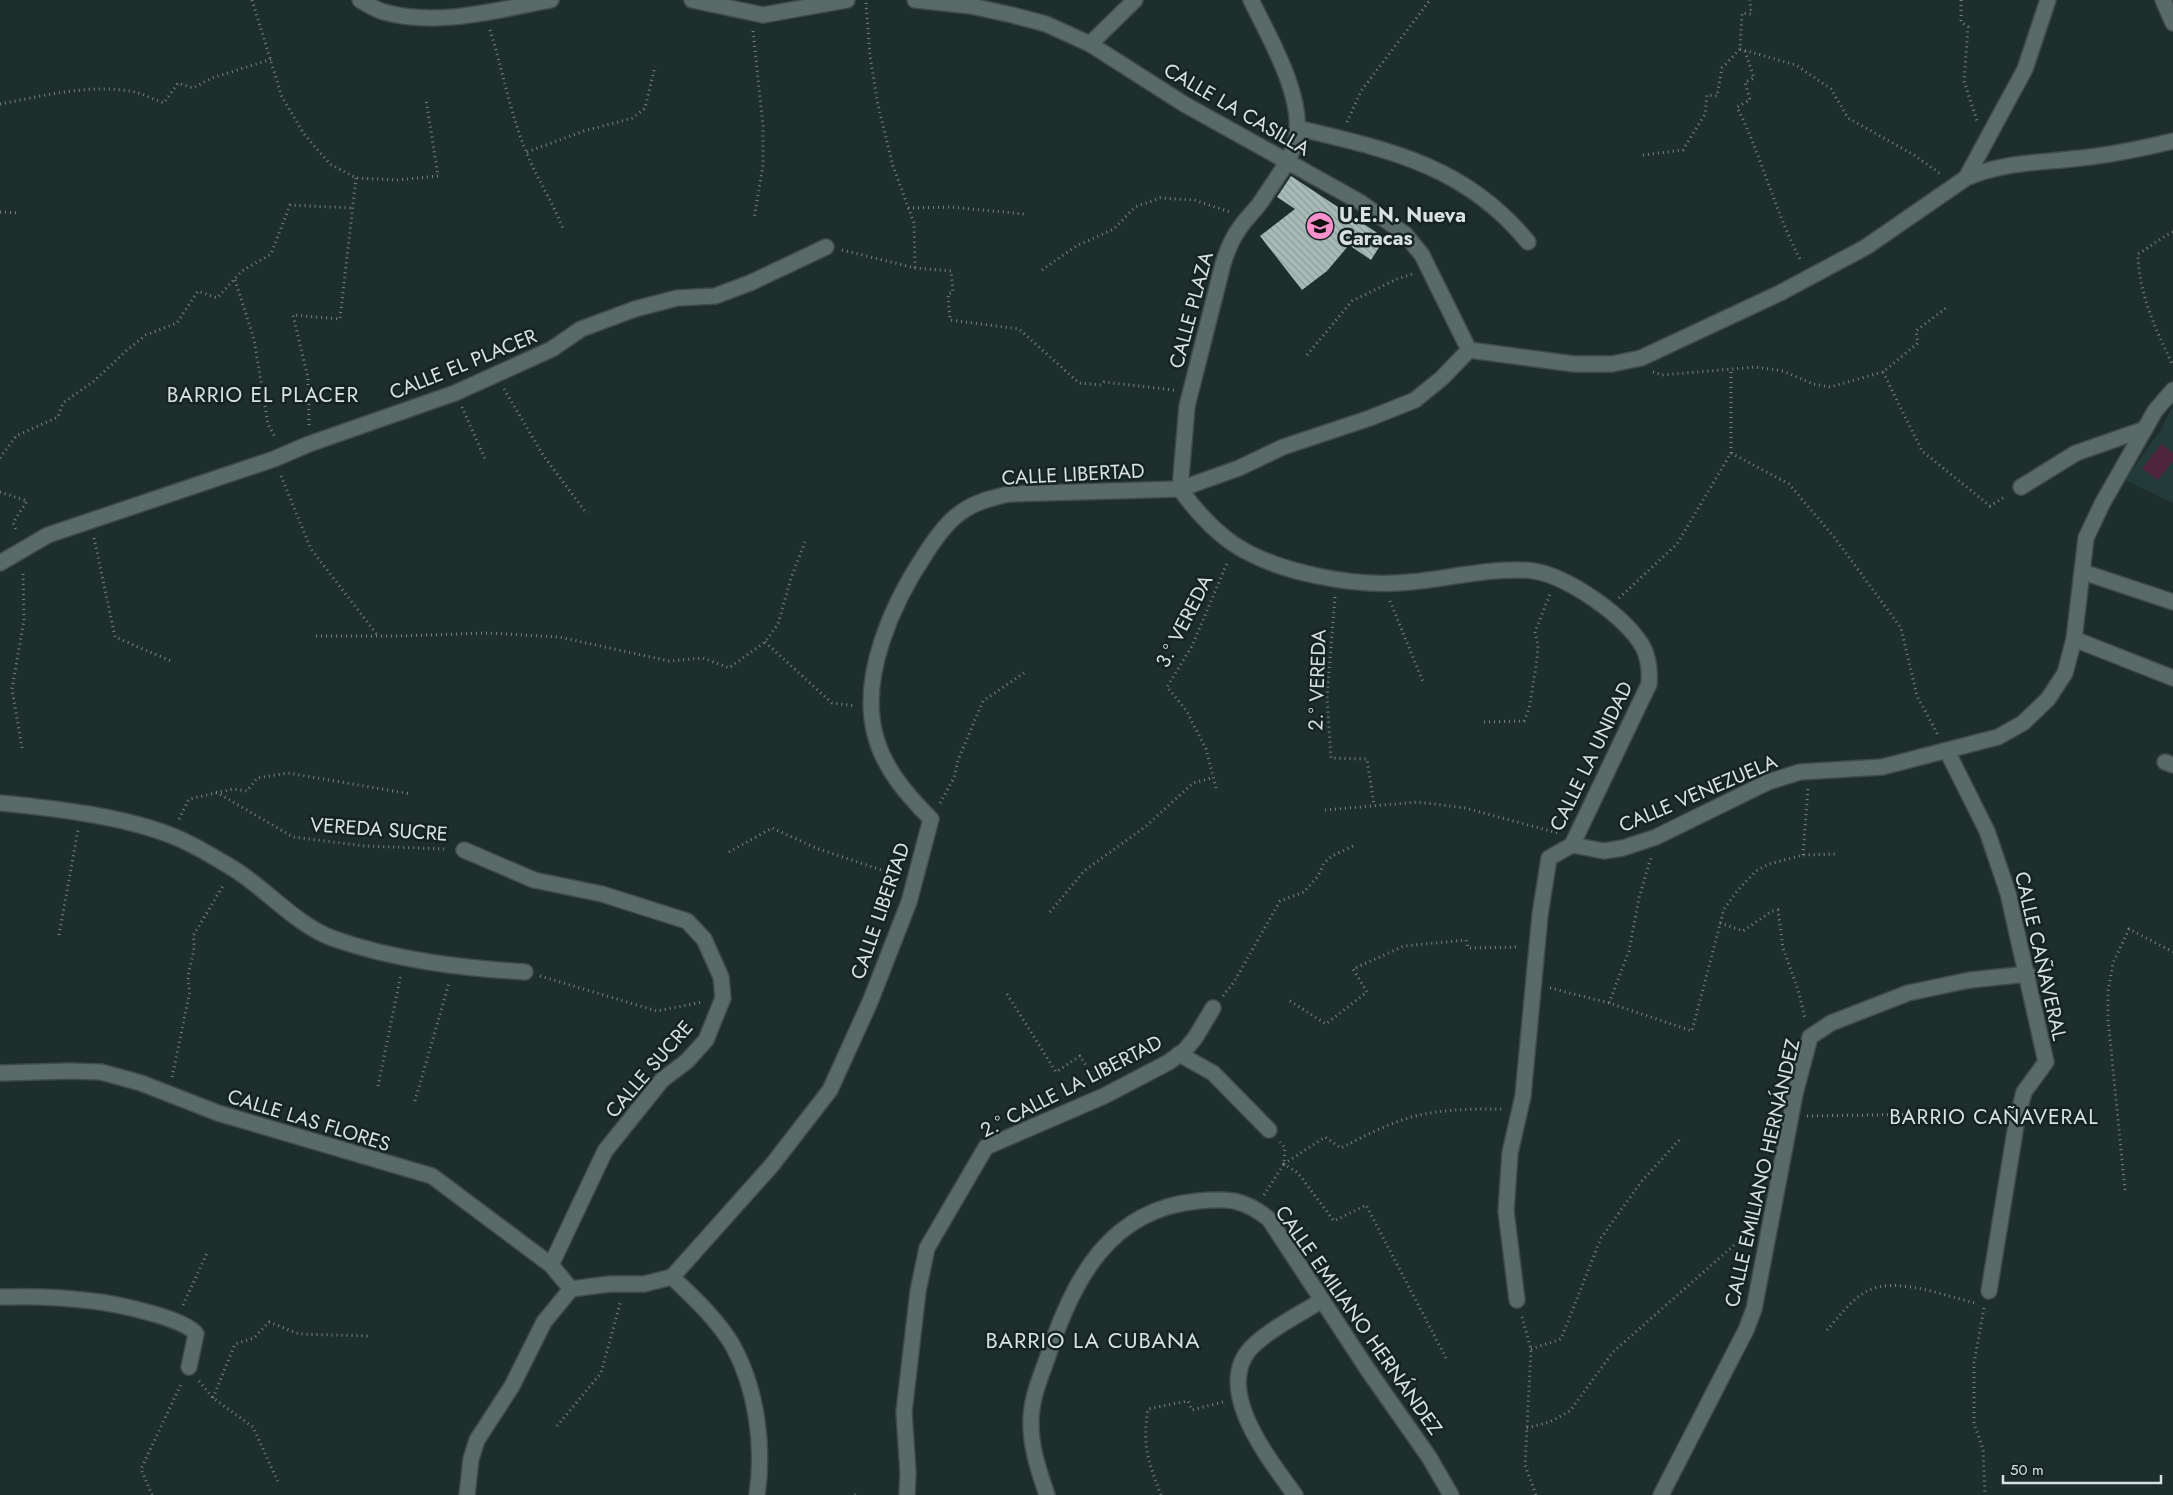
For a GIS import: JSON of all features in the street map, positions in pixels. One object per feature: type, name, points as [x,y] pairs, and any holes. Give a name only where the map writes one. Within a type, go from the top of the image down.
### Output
[{"type":"street","points":[[360,0],[382,12],[408,17],[446,18],[551,0]]},
{"type":"street","points":[[692,0],[763,15],[847,0]]},
{"type":"street","name":"CALLE LA CASILLA","points":[[915,0],[971,6],[1046,24],[1090,44],[1184,104],[1288,160],[1360,202],[1405,234],[1422,255],[1469,350]]},
{"type":"street","points":[[1090,44],[1135,0]]},
{"type":"street","name":"CALLE PLAZA","points":[[1180,489],[1190,391],[1223,264],[1231,242],[1258,206],[1288,160],[1296,140],[1295,100],[1251,0]]},
{"type":"street","points":[[1961,181],[2025,69],[2048,0]]},
{"type":"street","points":[[2163,0],[2173,23]]},
{"type":"street","points":[[1297,128],[1370,146],[1439,169],[1497,208],[1528,242]]},
{"type":"street","points":[[1469,350],[1574,364],[1621,363],[1641,358],[1675,344],[1866,247],[1961,181],[1985,170],[2007,165],[2074,159],[2173,141]]},
{"type":"street","name":"CALLE EL PLACER","points":[[0,563],[48,535],[279,457],[309,444],[455,393],[552,350],[581,329],[635,309],[678,298],[715,296],[750,283],[826,247]]},
{"type":"street","name":"CALLE LIBERTAD","points":[[672,1277],[772,1165],[830,1090],[870,1002],[909,902],[931,819],[911,799],[889,767],[876,738],[872,691],[883,637],[895,607],[910,577],[938,535],[959,513],[982,501],[1009,494],[1180,489],[1239,468],[1283,447],[1370,418],[1415,400],[1442,378],[1469,350]]},
{"type":"street","name":"CALLE VENEZUELA","points":[[1574,841],[1604,851],[1656,837],[1768,782],[1809,771],[1882,767],[1998,737],[2023,723],[2048,699],[2065,674],[2074,639],[2086,538],[2102,504],[2155,411],[2172,393]]},
{"type":"street","points":[[2022,487],[2076,453],[2145,429]]},
{"type":"street","name":"CALLE LA UNIDAD","points":[[1180,489],[1198,513],[1234,544],[1260,558],[1336,579],[1383,584],[1504,571],[1533,571],[1559,578],[1606,610],[1630,628],[1644,648],[1650,668],[1649,684],[1574,841],[1549,858],[1537,947],[1520,1109],[1510,1153],[1506,1211],[1517,1300]]},
{"type":"street","points":[[2083,572],[2173,602]]},
{"type":"street","points":[[2074,639],[2173,678]]},
{"type":"street","name":"CALLE CAÑAVERAL","points":[[1947,751],[1987,831],[2008,892],[2028,974],[2046,1062],[2024,1092],[2017,1119],[1987,1298]]},
{"type":"street","points":[[0,803],[134,824],[171,835],[233,869],[304,922],[331,938],[405,957],[454,966],[525,972]]},
{"type":"street","name":"CALLE SUCRE","points":[[464,850],[534,880],[602,894],[687,921],[704,939],[721,977],[723,998],[706,1040],[687,1061],[662,1080],[605,1151],[551,1265]]},
{"type":"street","name":"CALLE EMILIANO HERNÁNDEZ","points":[[1660,1495],[1742,1338],[1754,1309],[1791,1116],[1810,1037],[1832,1023],[1908,993],[1970,980],[2028,974]]},
{"type":"street","name":"2.° CALLE LA LIBERTAD","points":[[907,1495],[908,1473],[904,1412],[918,1291],[927,1248],[986,1146],[1104,1096],[1169,1062],[1195,1038],[1213,1008]]},
{"type":"street","points":[[1179,1054],[1213,1073],[1269,1130]]},
{"type":"street","name":"CALLE LAS FLORES","points":[[0,1074],[71,1070],[101,1072],[141,1083],[218,1113],[432,1176],[551,1265],[571,1289]]},
{"type":"street","name":"CALLE EMILIANO HERNÁNDEZ","points":[[1046,1495],[1031,1442],[1031,1416],[1034,1395],[1052,1340],[1082,1274],[1101,1249],[1134,1221],[1177,1203],[1233,1199],[1255,1208],[1269,1219],[1428,1457],[1450,1495]]},
{"type":"street","points":[[467,1495],[471,1459],[477,1440],[512,1386],[544,1322],[571,1289],[610,1284],[644,1284],[672,1277],[716,1322],[732,1345],[748,1380],[757,1424],[760,1475],[757,1495]]},
{"type":"street","points":[[0,1297],[92,1301],[176,1321],[192,1328],[196,1334],[189,1367]]},
{"type":"street","points":[[1295,1495],[1256,1441],[1238,1388],[1244,1356],[1256,1343],[1322,1300]]},
{"type":"path","points":[[252,0],[282,96],[304,134],[330,164],[356,178],[397,180],[438,176],[426,99]]},
{"type":"path","points":[[865,0],[870,56],[878,106],[894,166],[914,223],[915,268]]},
{"type":"path","points":[[1340,138],[1361,91],[1430,0]]},
{"type":"path","points":[[1643,155],[1683,150],[1705,114],[1707,95],[1717,96],[1722,68],[1740,49],[1742,13],[1751,14],[1750,0]]},
{"type":"path","points":[[1961,0],[1961,22],[1968,27],[1964,81],[1979,127],[1988,135]]},
{"type":"path","points":[[484,12],[500,62],[510,108],[527,152],[553,202],[563,228]]},
{"type":"path","points":[[751,13],[763,126],[763,165],[754,219]]},
{"type":"path","points":[[1740,49],[1796,65],[1831,89],[1848,118],[1961,181]]},
{"type":"path","points":[[1745,50],[1754,78],[1745,82],[1750,100],[1737,107],[1754,140],[1785,230],[1810,277]]},
{"type":"path","points":[[0,104],[44,95],[95,89],[135,92],[164,103],[178,83],[193,88],[212,78],[272,59]]},
{"type":"path","points":[[527,152],[584,132],[633,118],[645,108],[655,66]]},
{"type":"path","points":[[309,444],[308,378],[292,315],[340,319],[356,178]]},
{"type":"path","points":[[1042,270],[1076,246],[1114,229],[1135,207],[1160,198],[1194,200],[1248,218]]},
{"type":"path","points":[[0,458],[16,436],[58,418],[63,403],[94,381],[146,336],[177,323],[198,291],[217,298],[242,271],[271,254],[290,205],[352,208]]},
{"type":"path","points":[[908,208],[950,207],[1024,214]]},
{"type":"path","points":[[0,212],[20,214]]},
{"type":"path","points":[[2173,232],[2162,237],[2153,246],[2138,254],[2138,278],[2153,322],[2173,366]]},
{"type":"path","points":[[826,247],[915,268],[951,271],[953,292],[948,294],[950,320],[1019,329],[1079,383],[1101,385],[1104,382],[1190,391]]},
{"type":"path","points":[[1307,355],[1352,301],[1397,279],[1430,269]]},
{"type":"path","points":[[235,280],[254,339],[268,424],[311,549],[378,636]]},
{"type":"path","points":[[1621,363],[1662,375],[1756,366],[1783,371],[1813,384],[1830,387],[1883,372],[1918,343],[1916,331],[1946,308]]},
{"type":"path","points":[[1606,610],[1677,544],[1732,453],[1731,369]]},
{"type":"path","points":[[1883,372],[1922,451],[1952,476],[1990,506],[2022,487]]},
{"type":"path","points":[[495,374],[543,455],[586,514]]},
{"type":"path","points":[[455,393],[485,459]]},
{"type":"path","points":[[1732,453],[1789,484],[1834,537],[1901,628],[1917,696],[1947,751]]},
{"type":"path","points":[[0,492],[27,502],[13,522],[23,549],[24,620],[12,689],[22,748]]},
{"type":"path","points":[[90,522],[116,638],[171,661]]},
{"type":"path","points":[[316,636],[488,633],[559,637],[669,661],[703,658],[730,668],[765,642],[778,624],[791,578],[805,542]]},
{"type":"path","name":"3.° VEREDA","points":[[1216,788],[1206,749],[1186,710],[1167,687],[1192,646],[1224,576],[1234,544]]},
{"type":"path","points":[[1484,722],[1524,721],[1537,660],[1538,646],[1535,632],[1539,617],[1559,578]]},
{"type":"path","name":"2.° VEREDA","points":[[1336,579],[1327,697],[1331,758],[1367,759],[1374,805]]},
{"type":"path","points":[[1383,584],[1423,682]]},
{"type":"path","points":[[765,642],[832,703],[872,708]]},
{"type":"path","points":[[931,819],[954,778],[958,760],[983,701],[1024,673]]},
{"type":"path","points":[[1803,855],[1809,771]]},
{"type":"path","points":[[171,835],[189,799],[233,788],[247,791],[257,778],[288,773],[411,794]]},
{"type":"path","points":[[1050,912],[1084,871],[1145,827],[1193,783],[1212,778]]},
{"type":"path","name":"VEREDA SUCRE","points":[[215,791],[293,837],[365,846],[464,850]]},
{"type":"path","points":[[1325,810],[1418,802],[1465,808],[1574,841]]},
{"type":"path","points":[[59,935],[80,815]]},
{"type":"path","points":[[729,852],[772,828],[816,848],[914,882]]},
{"type":"path","points":[[1609,1003],[1629,951],[1639,898],[1656,837]]},
{"type":"path","points":[[1213,1008],[1234,982],[1280,901],[1304,892],[1318,876],[1324,863],[1332,856],[1353,846]]},
{"type":"path","points":[[1534,984],[1609,1003],[1692,1031],[1724,909],[1756,871],[1788,857],[1838,854]]},
{"type":"path","points":[[169,1095],[190,991],[186,979],[196,947],[193,936],[233,869]]},
{"type":"path","points":[[1720,923],[1743,932],[1772,911],[1778,910],[1783,948],[1798,990],[1810,1037]]},
{"type":"path","points":[[2125,1190],[2108,1019],[2108,991],[2113,963],[2129,929],[2173,952]]},
{"type":"path","points":[[1290,1001],[1326,1024],[1367,992],[1353,969],[1404,946],[1466,940],[1468,948],[1537,947]]},
{"type":"path","points":[[378,1086],[405,957]]},
{"type":"path","points":[[415,1101],[454,966]]},
{"type":"path","points":[[525,972],[657,1011],[723,998]]},
{"type":"path","points":[[1007,994],[1056,1072],[1080,1056],[1104,1096]]},
{"type":"path","points":[[1255,1208],[1284,1164],[1325,1136],[1341,1148],[1376,1131],[1419,1115],[1466,1109],[1520,1109]]},
{"type":"path","points":[[1791,1116],[1937,1114]]},
{"type":"path","points":[[1269,1130],[1285,1148],[1284,1164]]},
{"type":"path","points":[[1531,1349],[1561,1339],[1601,1238],[1641,1182],[1682,1137]]},
{"type":"path","points":[[1284,1164],[1298,1173],[1334,1221],[1366,1205],[1446,1358]]},
{"type":"path","points":[[1527,1428],[1550,1422],[1570,1411],[1614,1352],[1753,1228]]},
{"type":"path","points":[[176,1321],[208,1251]]},
{"type":"path","points":[[557,1426],[601,1373],[625,1285]]},
{"type":"path","points":[[1827,1330],[1853,1302],[1868,1290],[1886,1286],[1900,1285],[1987,1298],[1974,1363],[1974,1424],[1983,1448],[1985,1495]]},
{"type":"path","points":[[1517,1300],[1531,1349],[1525,1465],[1536,1495]]},
{"type":"path","points":[[213,1398],[235,1344],[254,1338],[269,1322],[299,1334],[370,1336]]},
{"type":"path","points":[[152,1495],[141,1469],[189,1367],[213,1398],[253,1427],[278,1482]]},
{"type":"path","points":[[1161,1495],[1146,1450],[1144,1433],[1148,1409],[1188,1401],[1192,1410],[1241,1398]]},
{"type":"shaded area","points":[[2173,404],[2173,503],[2125,480],[2162,428]]},
{"type":"shaded area","points":[[2161,444],[2173,453],[2173,461],[2158,480],[2142,469]]},
{"type":"building","name":"U.E.N. Nueva Caracas","points":[[1291,176],[1385,238],[1371,260],[1349,245],[1327,271],[1302,290],[1260,236],[1295,209],[1277,197]]},
{"type":"place","name":"U.E.N. Nueva Caracas","points":[[1320,226]]},
{"type":"district","name":"BARRIO EL PLACER","points":[[263,395]]},
{"type":"district","name":"BARRIO CAÑAVERAL","points":[[1994,1117]]},
{"type":"district","name":"BARRIO LA CUBANA","points":[[1093,1340]]}]
